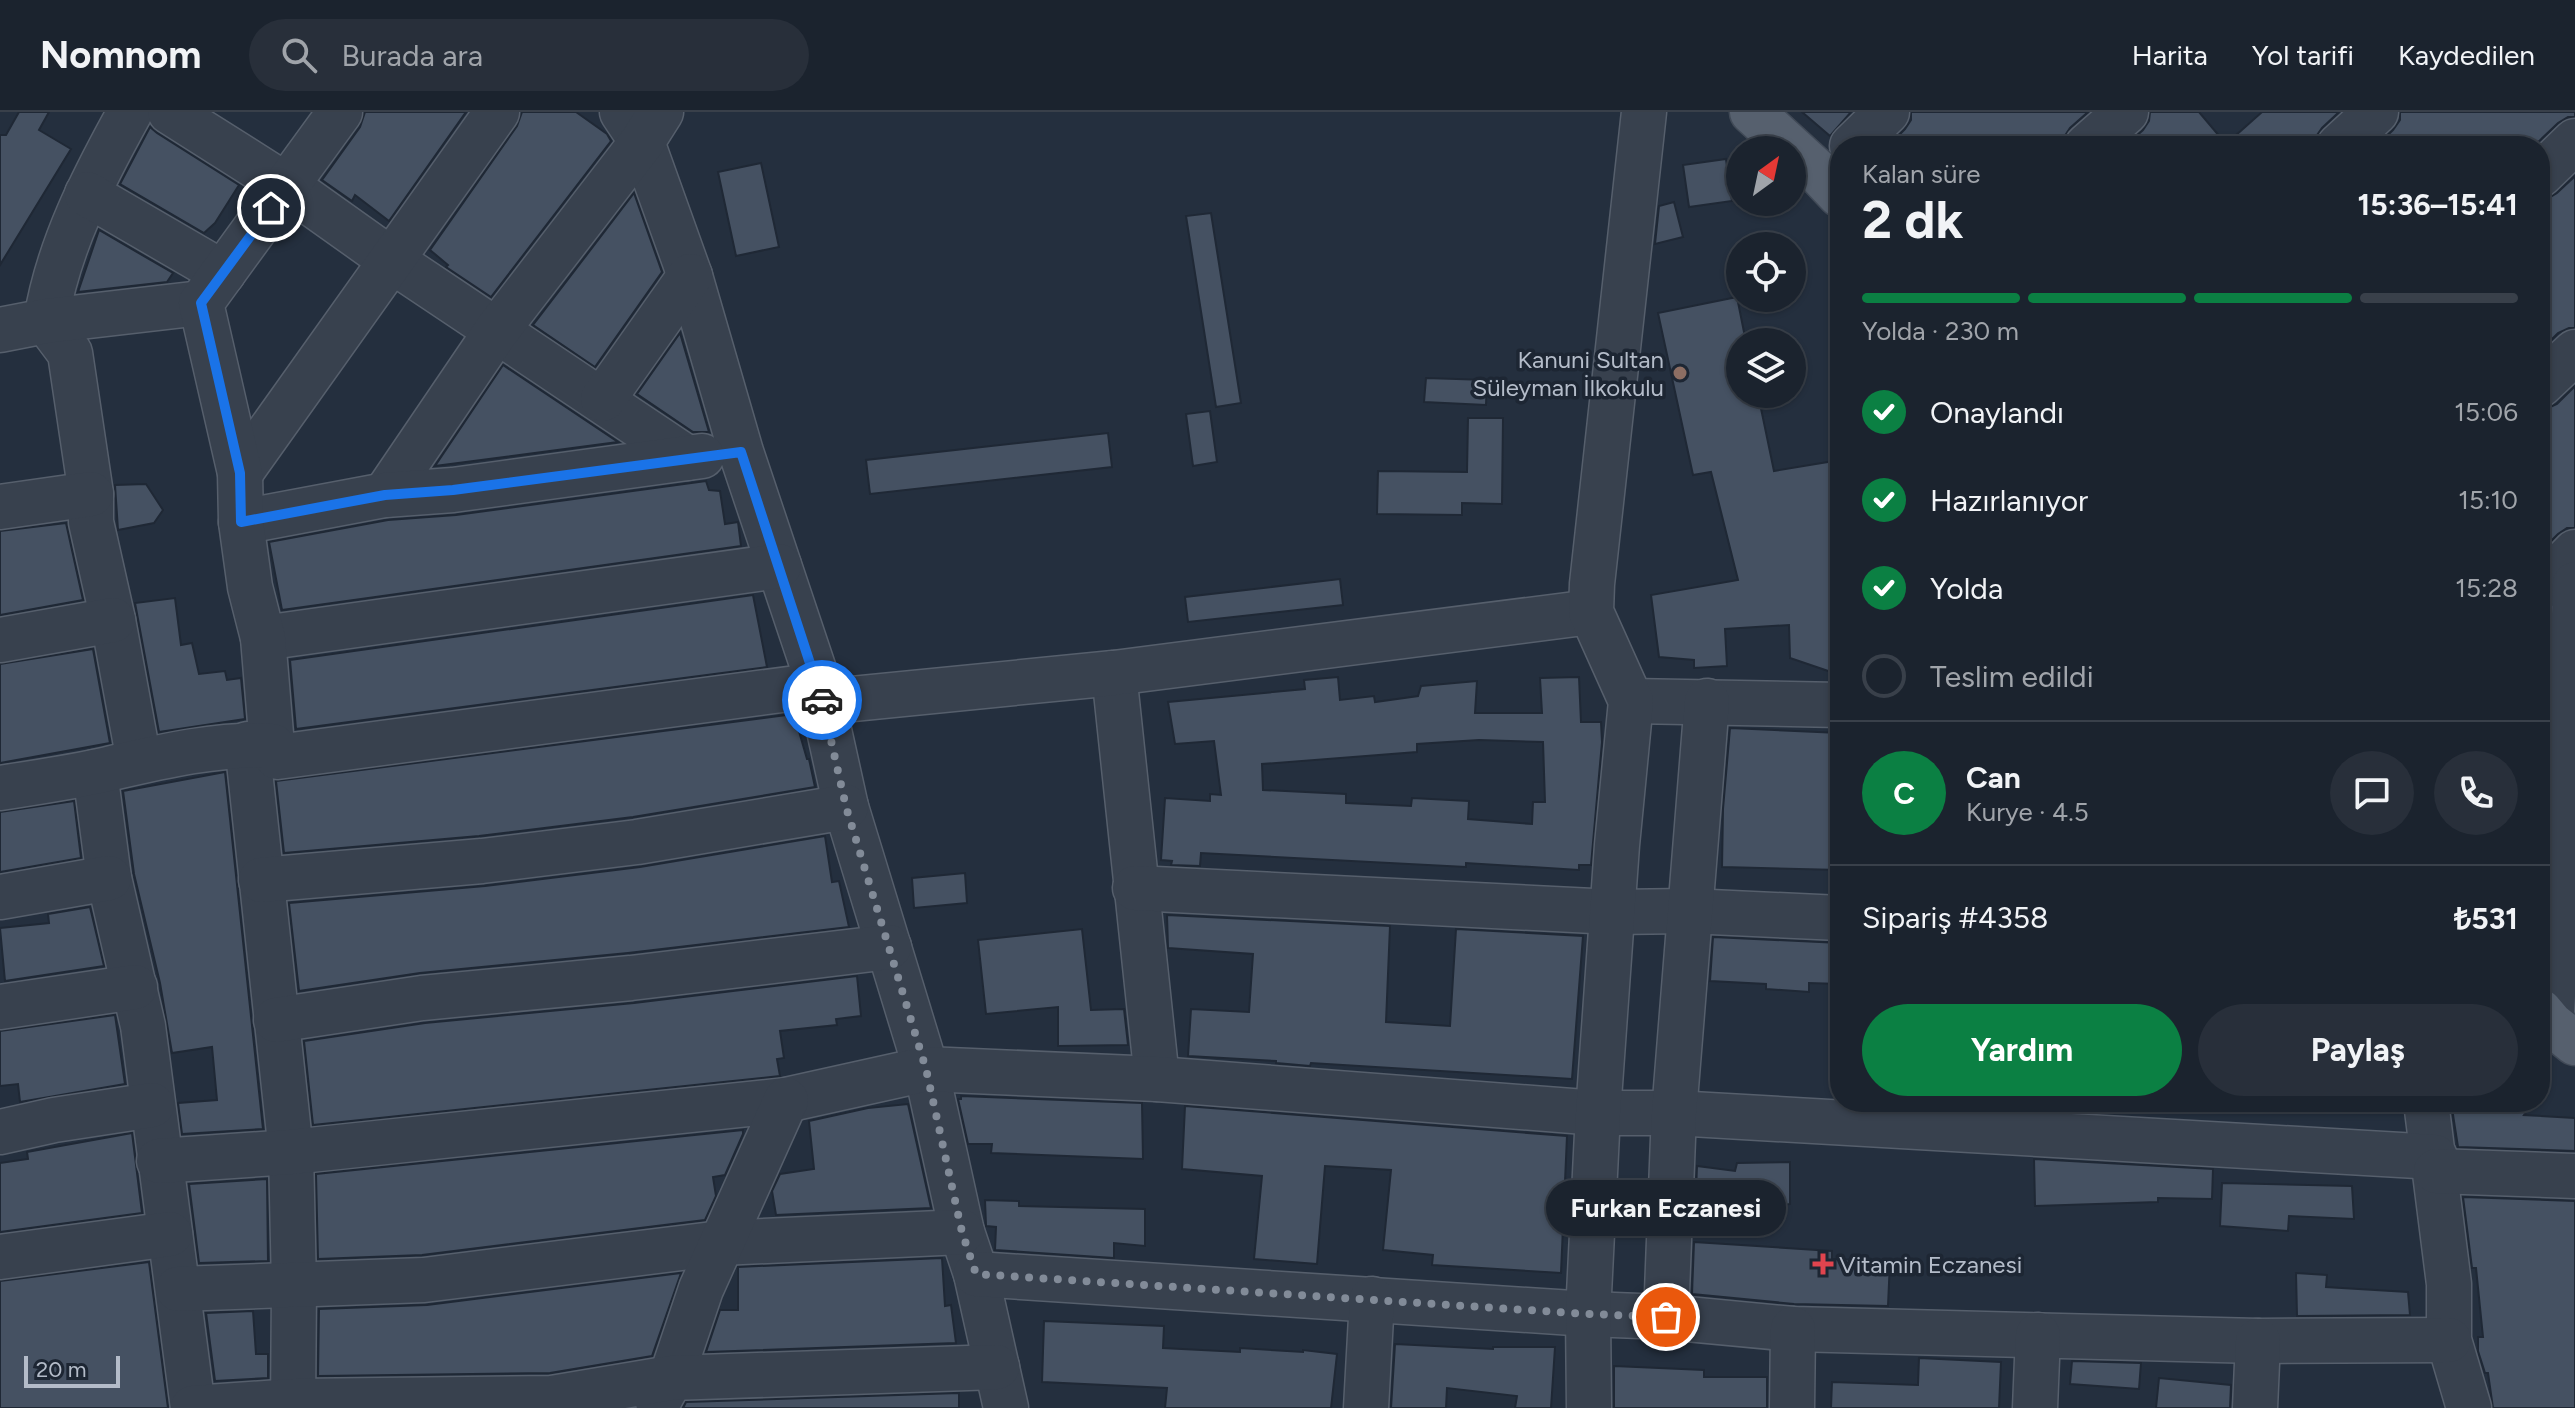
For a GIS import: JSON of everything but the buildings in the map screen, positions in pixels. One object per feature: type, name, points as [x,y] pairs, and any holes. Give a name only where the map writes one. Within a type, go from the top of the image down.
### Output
[{"type":"main road","points":[[1752,112],[1830,163]]},
{"type":"street","points":[[130,112],[87,194],[51,285],[46,321],[70,353],[91,494],[91,522],[139,761]]},
{"type":"street","points":[[170,112],[287,186],[391,260],[687,458]]},
{"type":"street","points":[[0,330],[212,288],[340,112]]},
{"type":"street","points":[[240,473],[497,112]]},
{"type":"street","points":[[1589,1408],[1588,1314],[1598,1113],[1617,845],[1631,701],[1591,612],[1593,568],[1644,112]]},
{"type":"street","points":[[1866,136],[1887,112]]},
{"type":"street","points":[[2098,136],[2126,112]]},
{"type":"street","points":[[2350,136],[2376,112]]},
{"type":"street","points":[[95,772],[109,878],[143,1026],[193,1408],[663,1393],[1001,1388],[926,1069],[846,807],[820,694],[741,452],[642,122]]},
{"type":"street","points":[[385,495],[642,122]]},
{"type":"street","points":[[2550,165],[2575,141]]},
{"type":"street","points":[[87,194],[212,288],[240,473],[241,522],[250,587],[263,638],[259,745],[261,880],[291,1152],[294,1404]]},
{"type":"street","points":[[603,399],[690,276]]},
{"type":"street","points":[[2550,376],[2575,352]]},
{"type":"street","points":[[241,522],[385,495],[453,490],[741,452]]},
{"type":"street","points":[[0,507],[91,494]]},
{"type":"street","points":[[2550,578],[2575,552]]},
{"type":"street","points":[[263,638],[779,566]]},
{"type":"street","points":[[2555,1026],[2575,584]]},
{"type":"street","points":[[0,788],[95,772],[139,761],[259,745],[277,757],[820,694],[1114,673],[1591,612]]},
{"type":"street","points":[[0,640],[113,620]]},
{"type":"street","points":[[1114,673],[1157,1079]]},
{"type":"street","points":[[1631,701],[1830,705]]},
{"type":"street","points":[[1666,1317],[1674,1113],[1707,701]]},
{"type":"street","points":[[261,880],[482,861],[637,842],[846,807]]},
{"type":"street","points":[[0,897],[109,878]]},
{"type":"street","points":[[1135,888],[1613,912],[1689,911],[1830,918]]},
{"type":"street","points":[[276,1020],[422,998],[889,947]]},
{"type":"street","points":[[0,1007],[135,987]]},
{"type":"street","points":[[159,1161],[291,1152],[786,1100],[926,1069],[1157,1079],[1598,1113],[1674,1113],[2575,1176]]},
{"type":"street","points":[[663,1393],[701,1289],[786,1100]]},
{"type":"street","points":[[0,1132],[152,1105]]},
{"type":"street","points":[[2428,1112],[2449,1284],[2449,1340],[2469,1408]]},
{"type":"street","points":[[178,1289],[424,1280],[721,1243],[962,1232]]},
{"type":"street","points":[[0,1257],[170,1234]]},
{"type":"street","points":[[976,1274],[1666,1317],[1793,1329],[2258,1341],[2449,1340]]},
{"type":"street","points":[[1366,1408],[1372,1299]]},
{"type":"street","points":[[1792,1408],[1793,1329]]},
{"type":"street","points":[[2035,1408],[2038,1335]]},
{"type":"street","points":[[2255,1408],[2258,1341]]},
{"type":"way so far","points":[[822,700],[846,807],[926,1069],[962,1232],[976,1274],[1666,1317]]},
{"type":"place","name":"Kanuni Sultan Süleyman İlkokulu","points":[[1680,373]]},
{"type":"place","name":"Vitamin Eczanesi","points":[[1823,1264]]},
{"type":"place","name":"Furkan Eczanesi","points":[[1666,1317]]},
{"type":"route","points":[[271,208],[201,303],[240,473],[241,522],[385,495],[453,490],[741,452],[822,700]]}]
